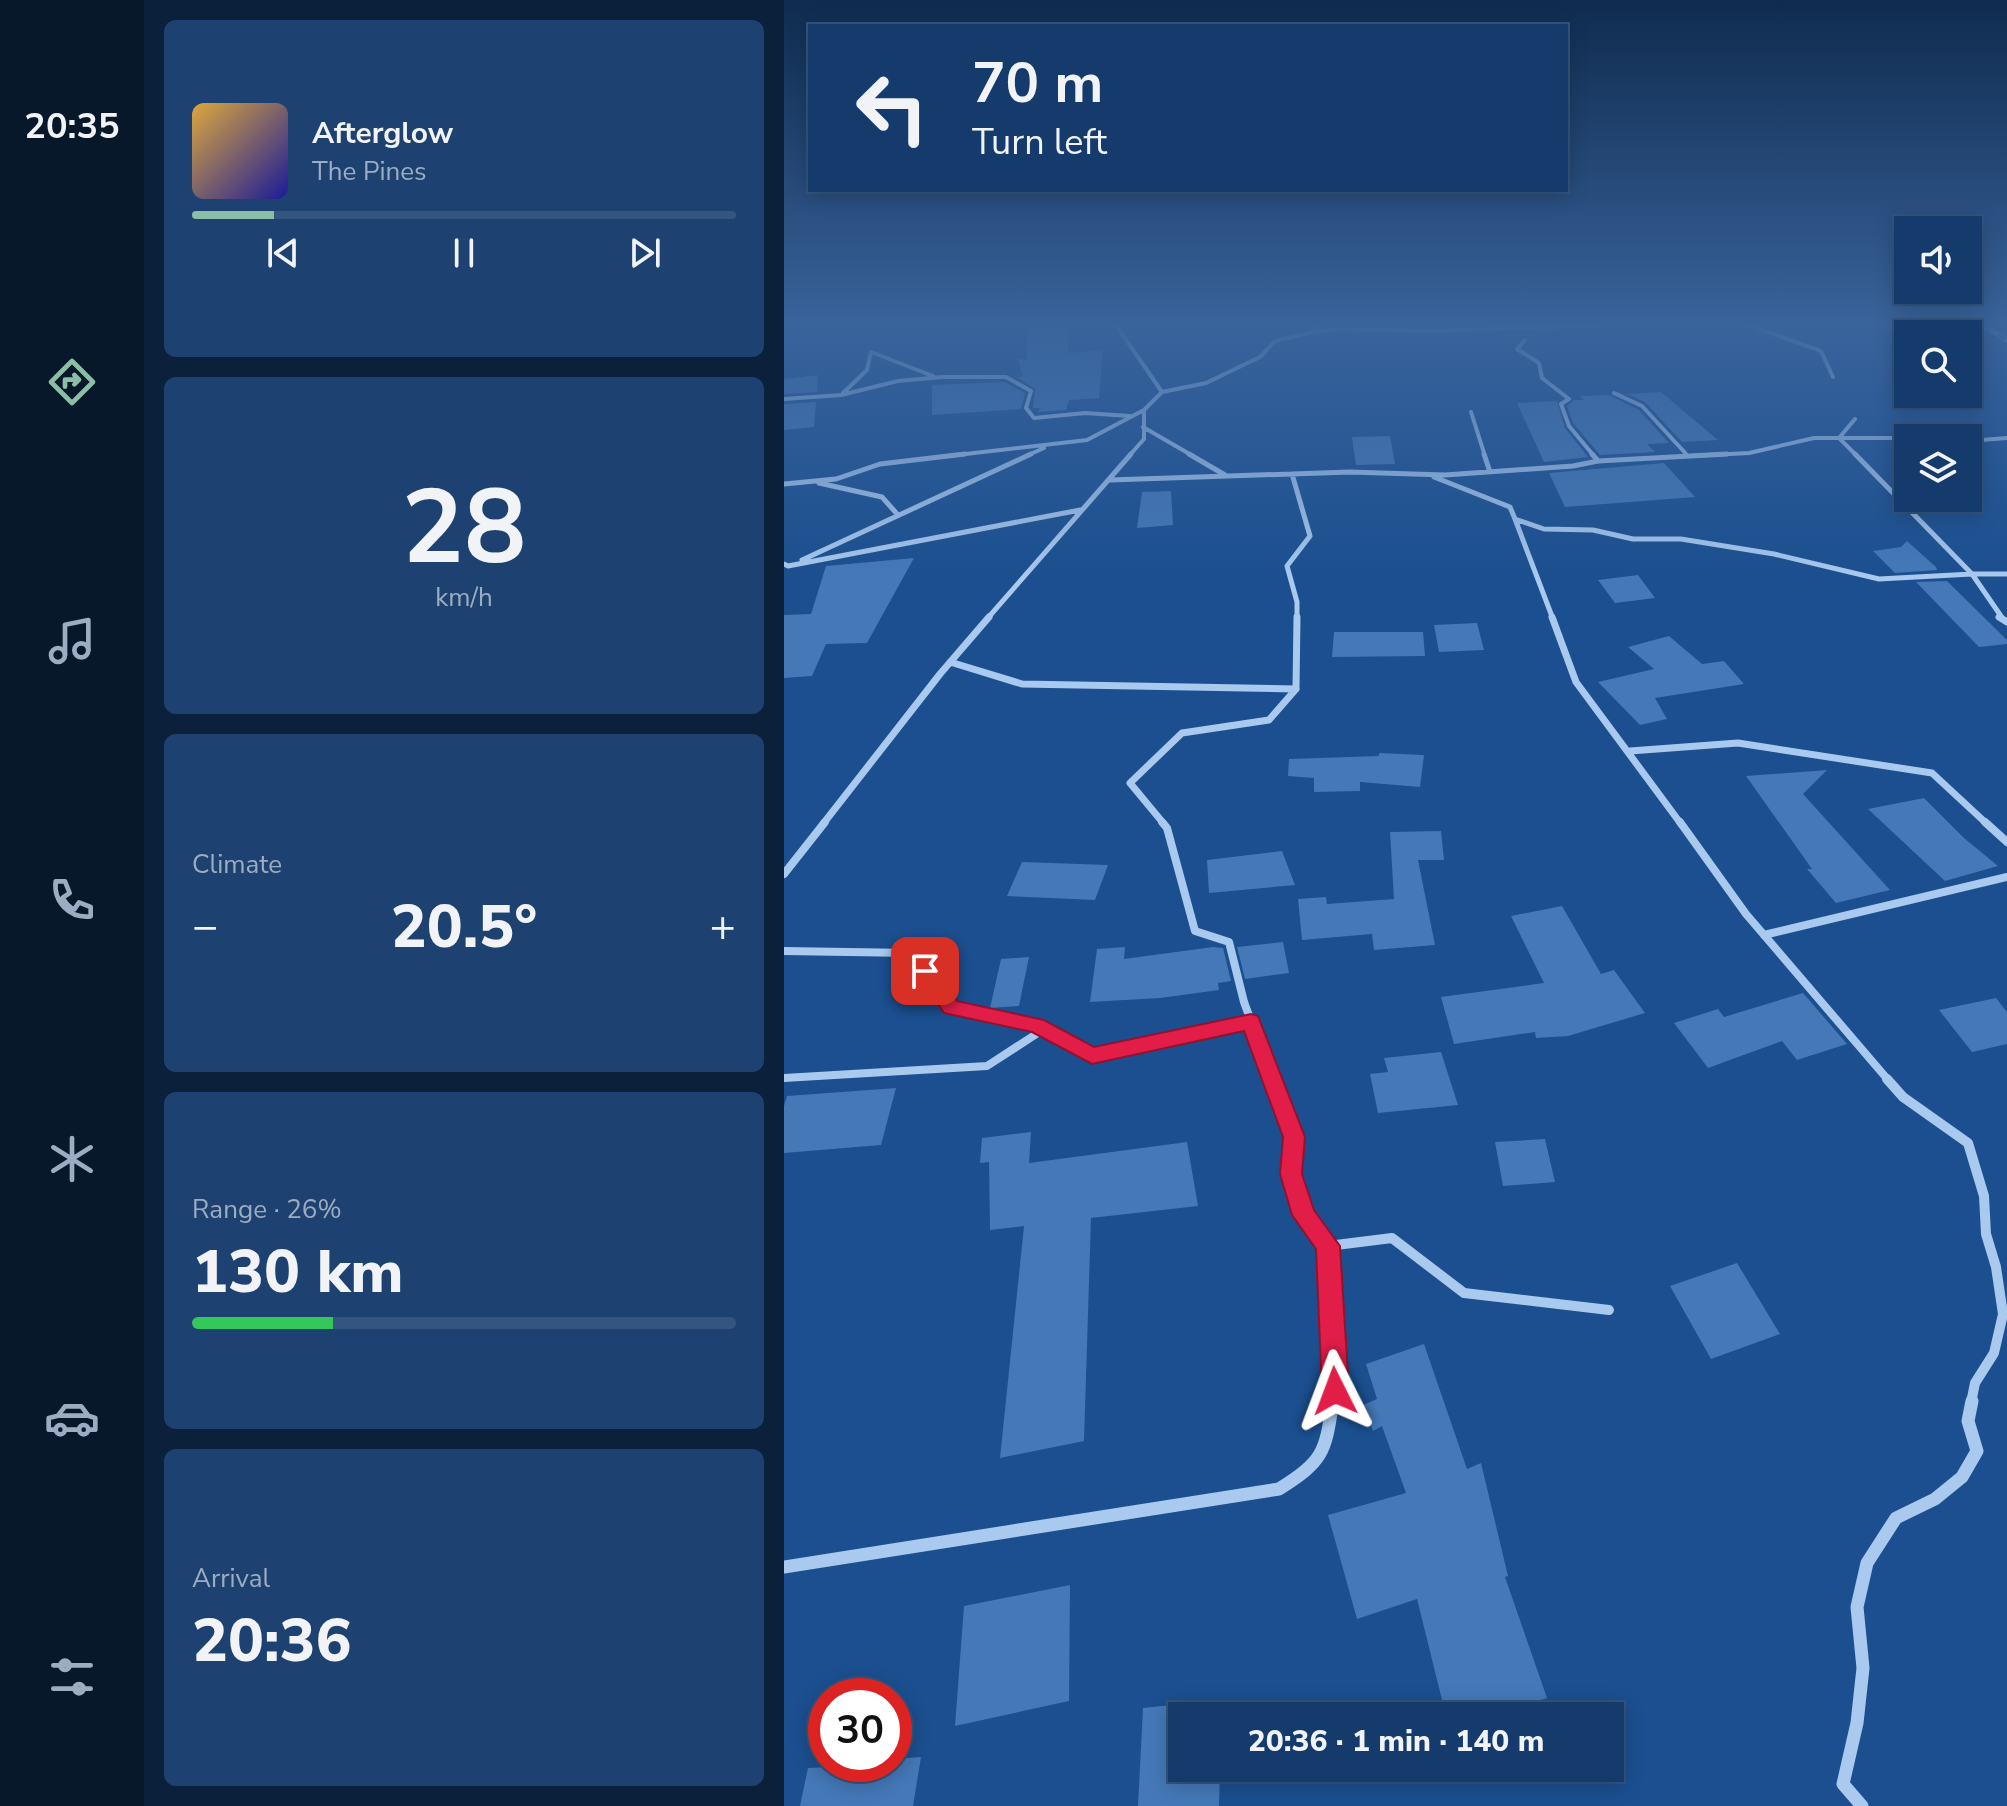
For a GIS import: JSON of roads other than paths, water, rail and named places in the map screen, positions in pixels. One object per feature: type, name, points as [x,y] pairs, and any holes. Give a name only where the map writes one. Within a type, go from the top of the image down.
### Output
[{"type":"street","points":[[1027,409],[1034,418],[1085,413],[1130,416]]},
{"type":"street","points":[[1563,409],[1569,426],[1598,461]]},
{"type":"street","points":[[1645,409],[1688,456]]},
{"type":"street","points":[[784,484],[836,479],[880,464],[1087,440],[1144,410],[1144,439],[950,662],[784,874]]},
{"type":"street","points":[[1471,412],[1490,472]]},
{"type":"street","points":[[1839,438],[1855,419]]},
{"type":"street","points":[[1143,427],[1226,476]]},
{"type":"street","points":[[1110,480],[1490,472],[1573,466],[1598,461],[1749,453],[1814,438],[1894,438]]},
{"type":"street","points":[[1839,438],[1972,574],[1999,617],[2007,622]]},
{"type":"street","points":[[1982,440],[2007,438]]},
{"type":"street","points":[[785,566],[1052,445]]},
{"type":"street","points":[[784,1567],[1279,1489],[1306,1472],[1326,1446],[1335,1391],[1328,1246],[1304,1215],[1291,1174],[1294,1137],[1251,1022],[1229,942],[1195,931],[1167,828],[1130,783],[1182,733],[1269,720],[1296,689],[1297,602],[1287,566],[1310,536],[1292,474]]},
{"type":"street","points":[[1429,475],[1510,507],[1576,682],[1764,935],[1903,1097],[1968,1143],[1984,1196],[1986,1234],[1996,1267],[2003,1314],[1994,1353],[1975,1383],[1968,1421],[1977,1451],[1962,1477],[1944,1492],[1896,1518],[1867,1563],[1857,1607],[1863,1668],[1857,1723],[1843,1784],[1862,1806]]},
{"type":"street","points":[[815,482],[882,497],[898,515]]},
{"type":"street","points":[[785,566],[1081,510]]},
{"type":"street","points":[[1515,519],[1544,529],[1593,530],[1633,539],[1681,539],[1774,554],[1879,579],[2007,574]]},
{"type":"street","points":[[950,662],[1022,684],[1296,689]]},
{"type":"street","points":[[1630,751],[1738,743],[1932,773],[2007,842]]},
{"type":"street","points":[[1764,935],[2007,877]]},
{"type":"street","points":[[784,951],[912,953],[951,1007],[1044,1029],[1092,1055],[1251,1022]]},
{"type":"street","points":[[784,1078],[987,1066],[1044,1029]]},
{"type":"street","points":[[1328,1246],[1392,1238],[1464,1293],[1609,1310]]}]
